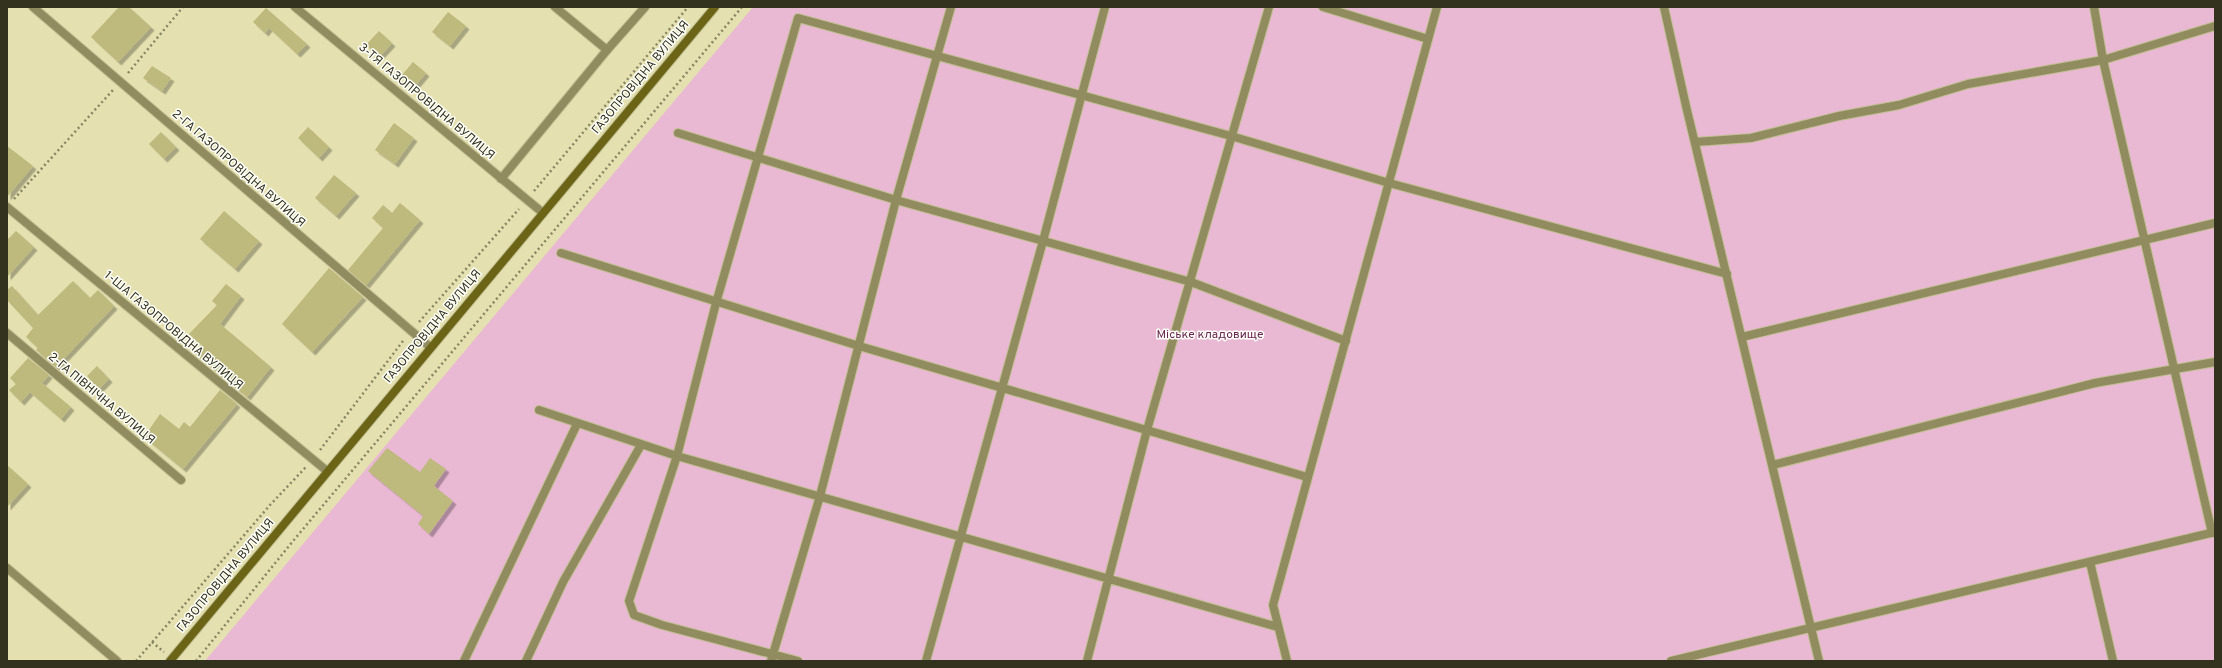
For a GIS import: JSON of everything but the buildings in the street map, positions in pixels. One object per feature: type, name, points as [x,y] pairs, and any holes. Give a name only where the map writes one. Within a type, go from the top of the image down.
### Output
[{"type":"main road","name":"ГАЗОПРОВІДНА ВУЛИЦЯ","points":[[170,661],[430,347],[715,7]]},
{"type":"street","name":"2-ГА ГАЗОПРОВІДНА ВУЛИЦЯ","points":[[33,7],[430,347]]},
{"type":"street","name":"3-ТЯ ГАЗОПРОВІДНА ВУЛИЦЯ","points":[[295,7],[543,214]]},
{"type":"street","points":[[555,7],[607,50]]},
{"type":"street","points":[[501,179],[607,50],[645,7]]},
{"type":"street","points":[[772,657],[820,496],[896,200],[951,7]]},
{"type":"street","points":[[926,661],[1043,241],[1080,95],[1105,7]]},
{"type":"street","points":[[1087,661],[1147,430],[1191,282],[1231,136],[1269,7]]},
{"type":"street","points":[[1324,7],[1428,39]]},
{"type":"street","points":[[1287,661],[1273,605],[1437,7]]},
{"type":"street","points":[[1664,7],[1819,661]]},
{"type":"street","points":[[1671,661],[2213,532],[2103,60],[2094,7]]},
{"type":"street","points":[[798,661],[772,657],[662,625],[634,615],[630,608],[629,601],[677,456],[716,303],[798,18],[1231,136],[1389,183],[1727,274]]},
{"type":"street","points":[[1695,142],[1751,138],[1839,116],[1899,105],[1968,84],[2103,60],[2215,26]]},
{"type":"street","points":[[678,133],[896,200],[1191,282],[1346,341]]},
{"type":"street","name":"1-ША ГАЗОПРОВІДНА ВУЛИЦЯ","points":[[10,204],[327,471]]},
{"type":"street","points":[[1742,337],[2215,223]]},
{"type":"street","points":[[561,253],[716,303],[859,346],[1307,477]]},
{"type":"street","name":"2-ГА ПІВНІЧНА ВУЛИЦЯ","points":[[7,333],[181,480]]},
{"type":"street","points":[[1773,465],[2095,383],[2215,362]]},
{"type":"street","points":[[539,410],[577,424],[677,456],[1278,627]]},
{"type":"street","points":[[464,661],[577,424]]},
{"type":"street","points":[[526,661],[563,582],[641,445]]},
{"type":"street","points":[[2090,562],[2113,661]]},
{"type":"street","points":[[7,568],[117,661]]},
{"type":"path","points":[[10,204],[121,82],[183,7]]},
{"type":"path","points":[[196,661],[293,541],[742,7]]},
{"type":"green space","name":"Міське кладовище","points":[[753,7],[2215,7],[2215,661],[205,661]]}]
